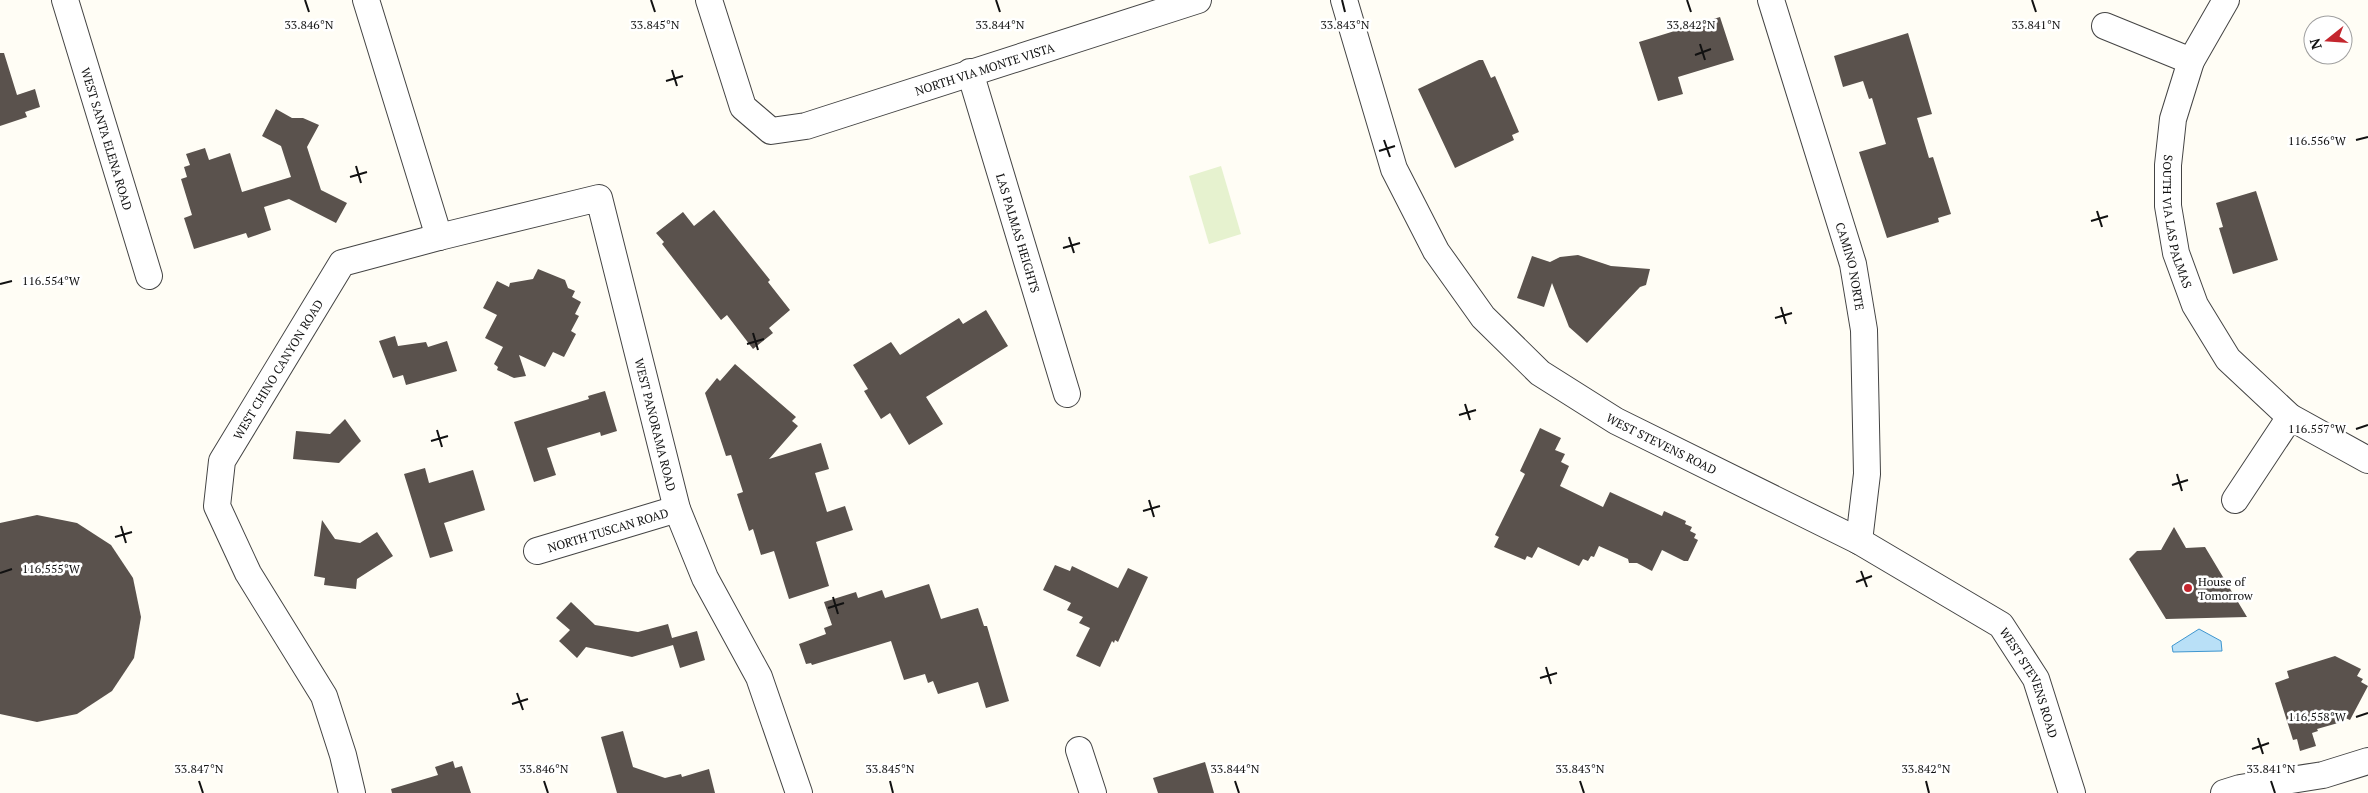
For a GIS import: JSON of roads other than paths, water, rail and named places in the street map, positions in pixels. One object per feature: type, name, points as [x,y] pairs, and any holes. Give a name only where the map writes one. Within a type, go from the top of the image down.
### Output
[{"type":"street","name":"WEST SANTA ELENA ROAD","points":[[65,0],[149,276]]},
{"type":"street","points":[[366,0],[439,237]]},
{"type":"street","name":"NORTH VIA MONTE VISTA","points":[[709,0],[743,107],[771,130],[806,126],[1198,0]]},
{"type":"street","name":"WEST STEVENS ROAD","points":[[1344,0],[1394,169],[1436,251],[1483,317],[1540,374],[1616,421],[1859,541],[2002,625],[2036,679],[2072,793]]},
{"type":"street","name":"CAMINO NORTE","points":[[1771,0],[1853,264],[1864,330],[1867,474],[1859,541]]},
{"type":"street","name":"SOUTH VIA LAS PALMAS","points":[[2226,0],[2191,61],[2173,119],[2168,165],[2168,206],[2176,254],[2195,305],[2228,359],[2290,418],[2368,460]]},
{"type":"street","points":[[2104,26],[2191,61]]},
{"type":"street","name":"LAS PALMAS HEIGHTS","points":[[970,72],[1067,394]]},
{"type":"street","name":"WEST PANORAMA ROAD","points":[[439,237],[599,198],[677,509],[705,578],[759,677],[799,793]]},
{"type":"street","name":"WEST CHINO CANYON ROAD","points":[[352,793],[343,755],[324,696],[248,573],[217,506],[222,461],[342,264],[439,237]]},
{"type":"street","points":[[2235,500],[2290,418]]},
{"type":"street","name":"NORTH TUSCAN ROAD","points":[[537,551],[677,509]]},
{"type":"street","points":[[1079,750],[1093,793]]},
{"type":"street","points":[[2224,793],[2240,788],[2323,775],[2368,762]]},
{"type":"water","points":[[2199,629],[2221,641],[2222,651],[2173,652],[2172,646]]},
{"type":"place","name":"House of Tomorrow","points":[[2188,588]]}]
